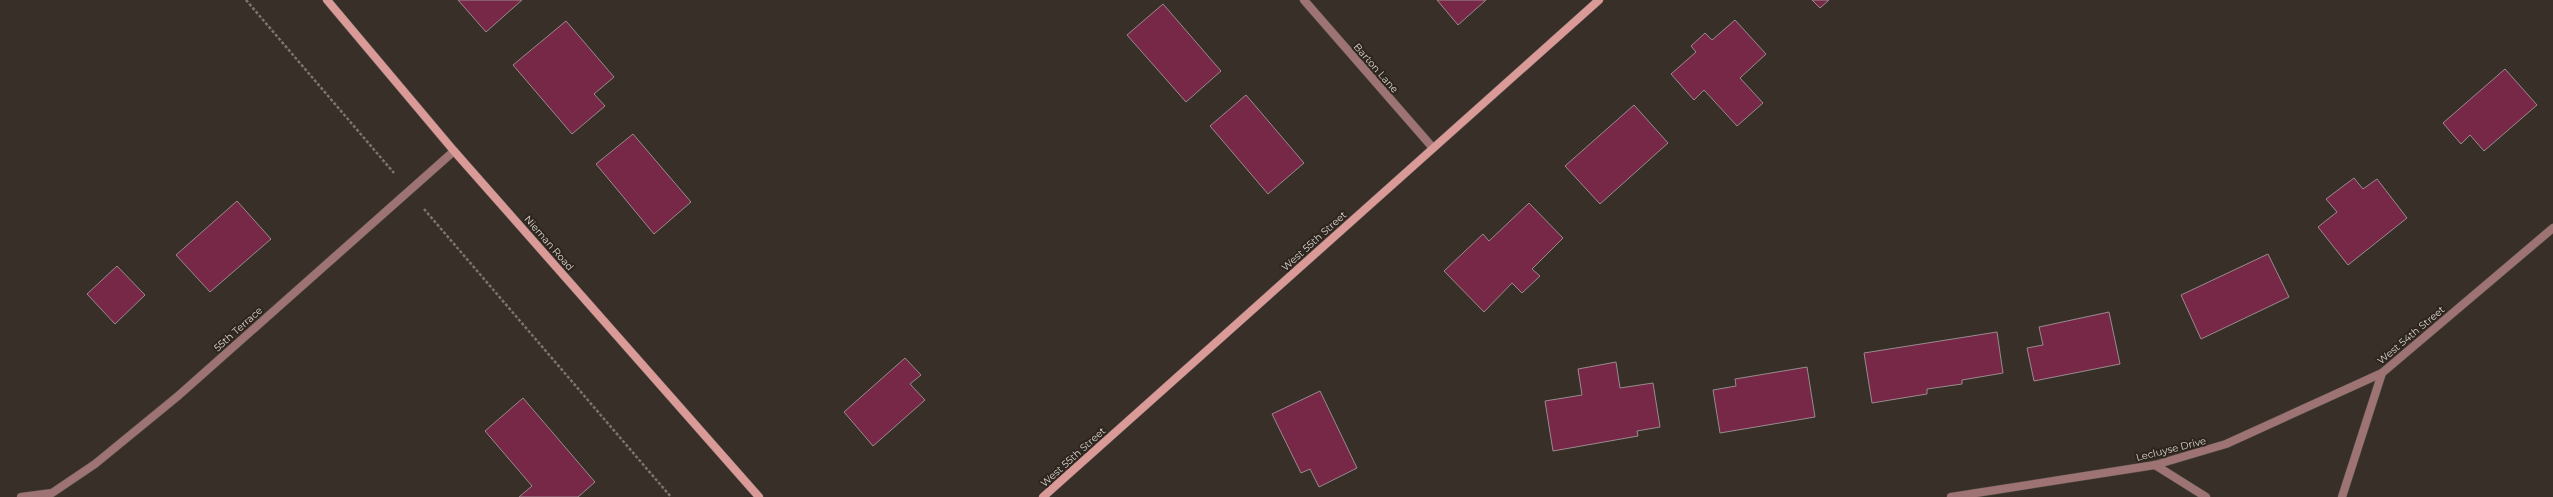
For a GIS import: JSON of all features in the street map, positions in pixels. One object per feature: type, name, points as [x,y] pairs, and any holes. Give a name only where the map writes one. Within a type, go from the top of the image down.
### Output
[{"type":"street","name":"Nieman Road","points":[[327,0],[454,151],[758,497]]},
{"type":"street","name":"Barton Lane","points":[[1304,0],[1433,148]]},
{"type":"street","name":"West 55th Street","points":[[1043,497],[1599,0]]},
{"type":"street","name":"55th Terrace","points":[[21,497],[52,493],[95,464],[178,396],[454,151]]},
{"type":"street","name":"West 54th Street","points":[[2342,497],[2382,373],[2553,228]]},
{"type":"street","name":"Lecluyse Drive","points":[[1951,497],[2155,465],[2226,444],[2382,373]]},
{"type":"street","points":[[2155,465],[2206,497]]},
{"type":"path","points":[[246,0],[671,497]]},
{"type":"building","points":[[458,0],[522,0],[486,32]]},
{"type":"building","points":[[1437,0],[1486,0],[1458,25]]},
{"type":"building","points":[[1812,0],[1829,0],[1820,8]]},
{"type":"building","points":[[1163,4],[1221,71],[1186,102],[1127,35]]},
{"type":"building","points":[[1735,20],[1766,54],[1740,78],[1763,103],[1737,126],[1704,90],[1694,100],[1671,74],[1696,52],[1691,46],[1705,33],[1712,40]]},
{"type":"building","points":[[566,21],[614,77],[594,94],[605,106],[572,134],[513,65]]},
{"type":"building","points":[[2505,69],[2537,105],[2484,151],[2470,135],[2461,144],[2443,123]]},
{"type":"building","points":[[1246,95],[1304,163],[1268,194],[1210,126]]},
{"type":"building","points":[[1634,105],[1668,143],[1600,204],[1565,166]]},
{"type":"building","points":[[633,134],[691,202],[654,234],[596,164]]},
{"type":"building","points":[[2354,178],[2363,189],[2377,179],[2407,218],[2348,265],[2318,227],[2337,212],[2326,199]]},
{"type":"building","points":[[237,201],[271,239],[210,292],[176,255]]},
{"type":"building","points":[[1529,203],[1563,238],[1532,269],[1540,276],[1522,293],[1512,283],[1484,312],[1444,271],[1483,234],[1489,241]]},
{"type":"building","points":[[2268,254],[2289,297],[2201,339],[2181,295]]},
{"type":"building","points":[[117,266],[145,295],[115,324],[87,294]]},
{"type":"building","points":[[2109,312],[2120,364],[2034,381],[2027,348],[2043,345],[2039,327]]},
{"type":"building","points":[[1997,332],[2003,373],[1962,380],[1962,384],[1927,389],[1927,394],[1872,403],[1864,353]]},
{"type":"building","points":[[905,358],[921,375],[910,384],[925,400],[873,446],[844,412]]},
{"type":"building","points":[[1616,362],[1620,388],[1653,383],[1660,427],[1637,431],[1638,436],[1553,451],[1545,401],[1582,395],[1578,369]]},
{"type":"building","points":[[1807,367],[1815,417],[1720,433],[1713,390],[1736,386],[1735,379]]},
{"type":"building","points":[[1320,391],[1357,468],[1319,487],[1310,469],[1301,473],[1272,414]]},
{"type":"building","points":[[523,398],[595,482],[578,497],[519,497],[532,486],[485,431]]}]
